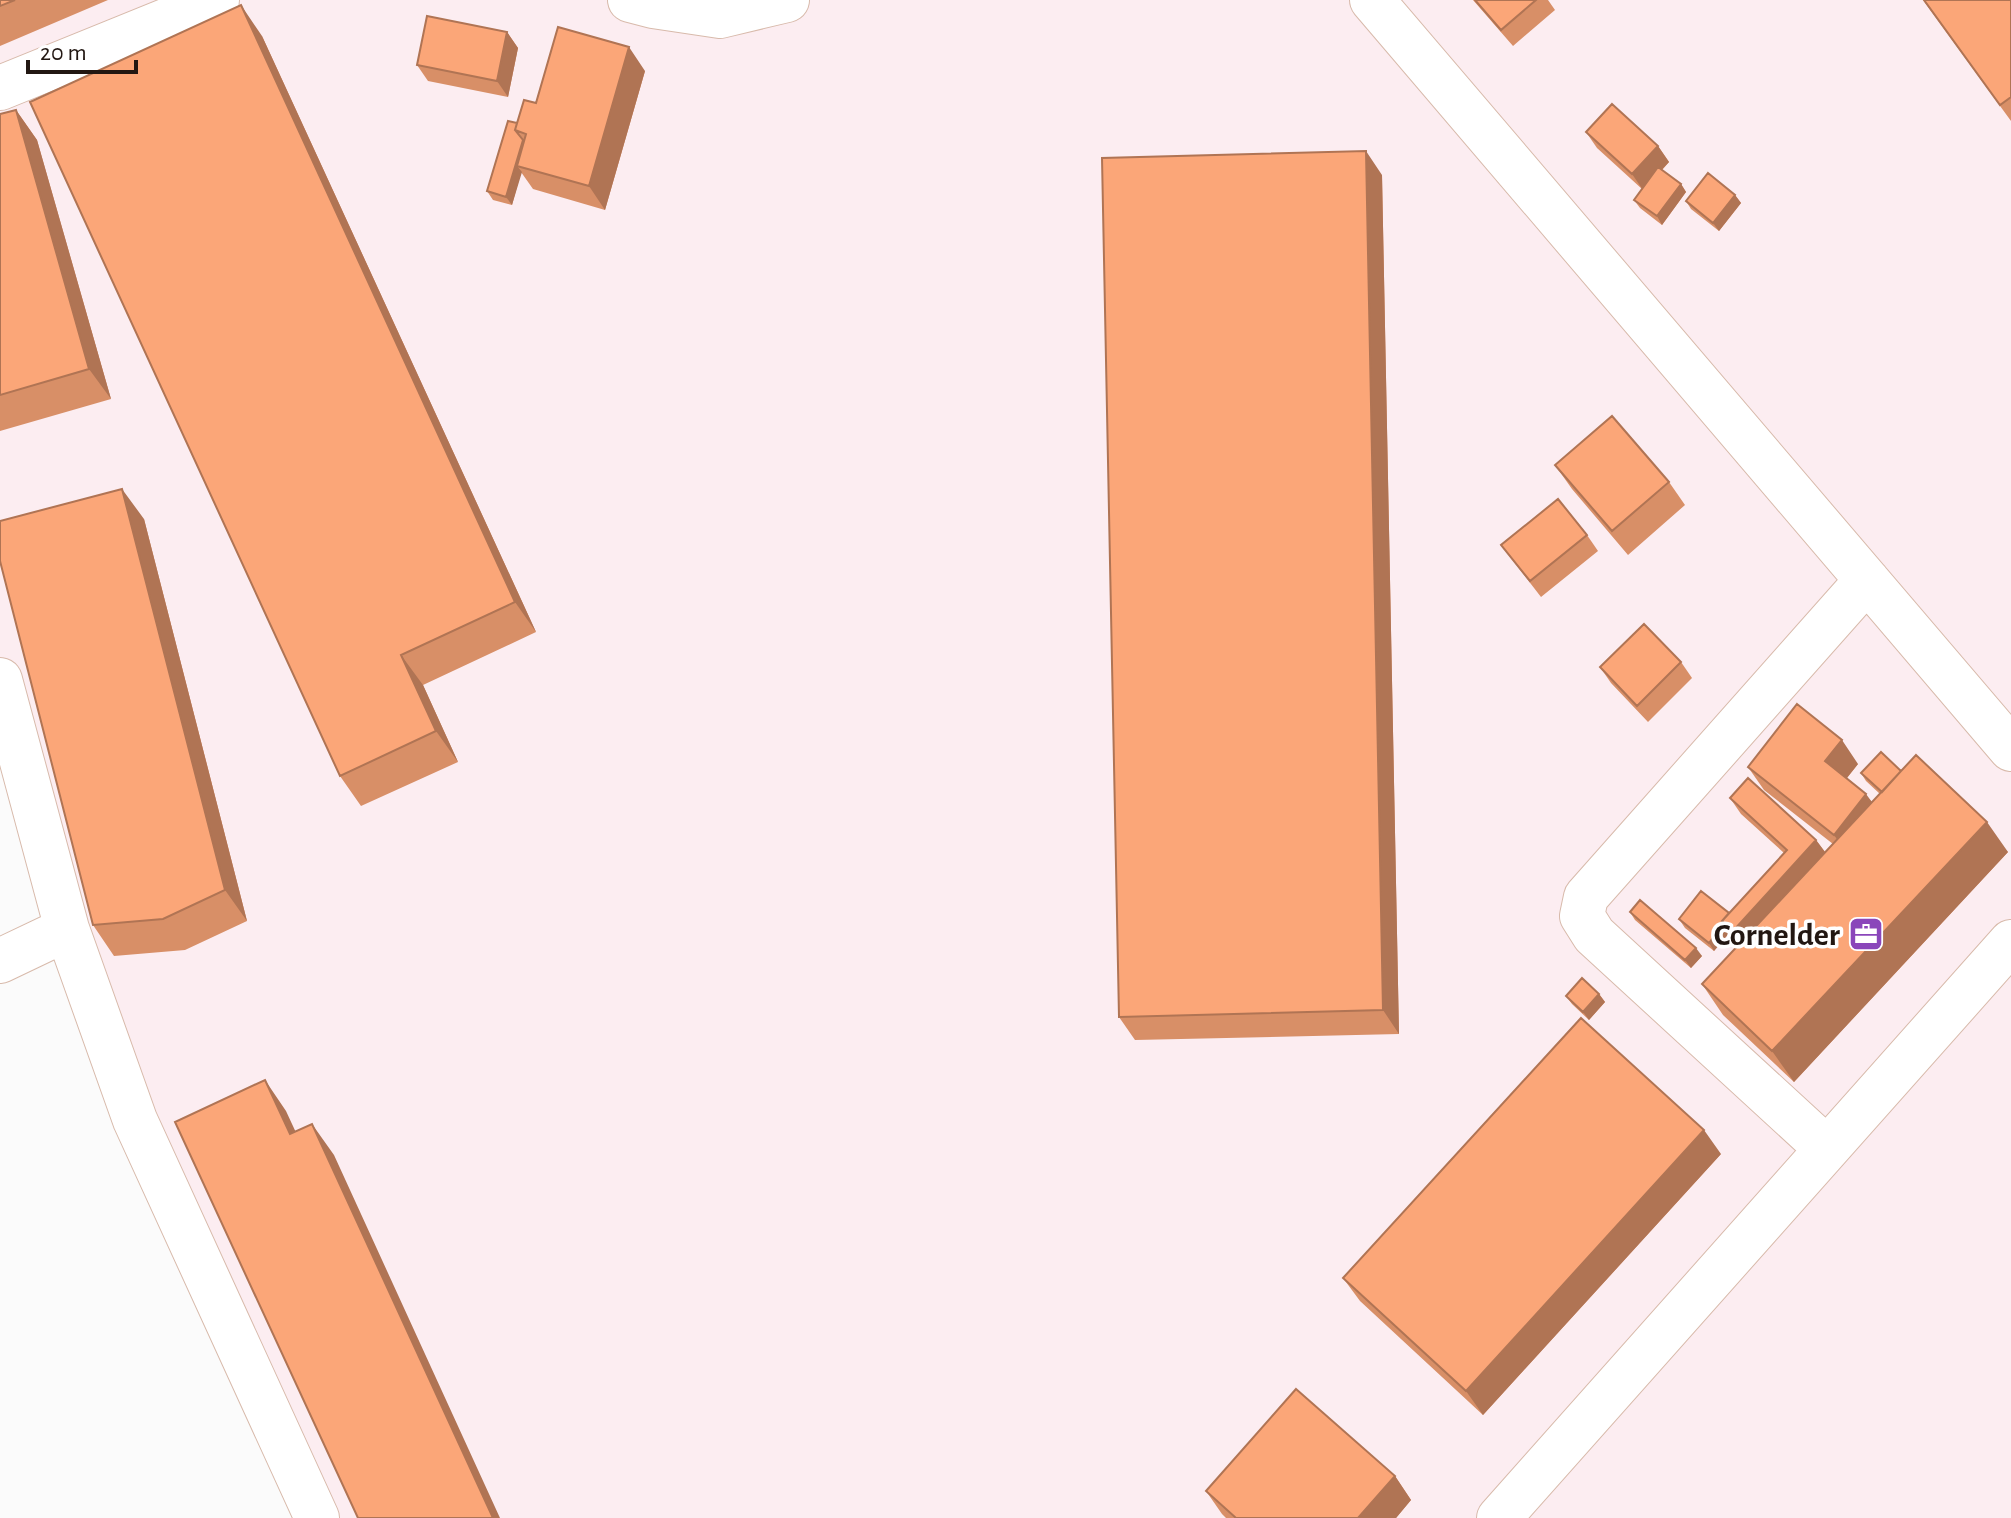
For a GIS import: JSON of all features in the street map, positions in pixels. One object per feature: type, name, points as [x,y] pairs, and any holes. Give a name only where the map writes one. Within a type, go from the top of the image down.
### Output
[{"type":"lane","points":[[0,88],[217,0]]},
{"type":"lane","points":[[630,0],[720,16],[787,0]]},
{"type":"lane","points":[[1372,0],[2011,749]]},
{"type":"lane","points":[[1827,1149],[1594,935],[1582,916],[1586,897],[1867,580]]},
{"type":"lane","points":[[0,683],[67,929],[135,1120],[317,1518]]},
{"type":"lane","points":[[0,961],[67,929]]},
{"type":"lane","points":[[1499,1518],[2011,942]]},
{"type":"shaded area","points":[[0,0],[2011,0],[2011,1518],[324,1518],[0,762]]},
{"type":"building","points":[[0,0],[15,0],[0,6]]},
{"type":"building","points":[[1475,0],[1536,0],[1501,30]]},
{"type":"building","points":[[1924,0],[2011,0],[2011,97],[2000,105]]},
{"type":"building","points":[[241,5],[515,602],[401,655],[436,731],[340,776],[30,102]]},
{"type":"building","points":[[427,16],[507,32],[497,81],[417,65]]},
{"type":"building","points":[[558,27],[629,47],[589,186],[517,166],[526,134],[515,130],[524,100],[536,103]]},
{"type":"building","points":[[1612,104],[1658,146],[1632,174],[1586,132]]},
{"type":"building","points":[[16,110],[89,369],[0,395],[0,114]]},
{"type":"building","points":[[508,121],[517,123],[515,130],[523,140],[506,197],[487,191]]},
{"type":"building","points":[[1366,151],[1383,1010],[1119,1017],[1102,158]]},
{"type":"building","points":[[1658,167],[1681,184],[1657,216],[1634,200]]},
{"type":"building","points":[[1708,173],[1735,195],[1713,223],[1686,201]]},
{"type":"building","points":[[1612,416],[1669,482],[1612,531],[1555,465]]},
{"type":"building","points":[[122,489],[225,890],[163,919],[93,925],[0,561],[0,521]]},
{"type":"building","points":[[1558,499],[1587,535],[1530,581],[1501,545]]},
{"type":"building","points":[[1644,624],[1681,662],[1637,706],[1600,667]]},
{"type":"building","points":[[1797,704],[1842,740],[1825,761],[1866,794],[1834,835],[1748,767]]},
{"type":"building","points":[[1881,752],[1901,771],[1882,792],[1861,773]]},
{"type":"building","name":"Cornelder","points":[[1916,755],[1987,822],[1772,1051],[1702,984]]},
{"type":"building","points":[[1748,778],[1816,840],[1733,931],[1722,921],[1787,850],[1730,798]]},
{"type":"building","points":[[1701,891],[1729,913],[1709,943],[1679,919]]},
{"type":"building","points":[[1640,900],[1696,948],[1685,960],[1630,912]]},
{"type":"building","points":[[1582,978],[1599,994],[1583,1012],[1566,996]]},
{"type":"building","points":[[1581,1018],[1704,1130],[1466,1391],[1343,1278]]},
{"type":"building","points":[[265,1080],[290,1134],[312,1124],[493,1518],[358,1518],[175,1122]]},
{"type":"building","points":[[1296,1389],[1395,1476],[1358,1518],[1236,1518],[1206,1491]]},
{"type":"place","name":"Cornelder","points":[[1866,934]]}]
